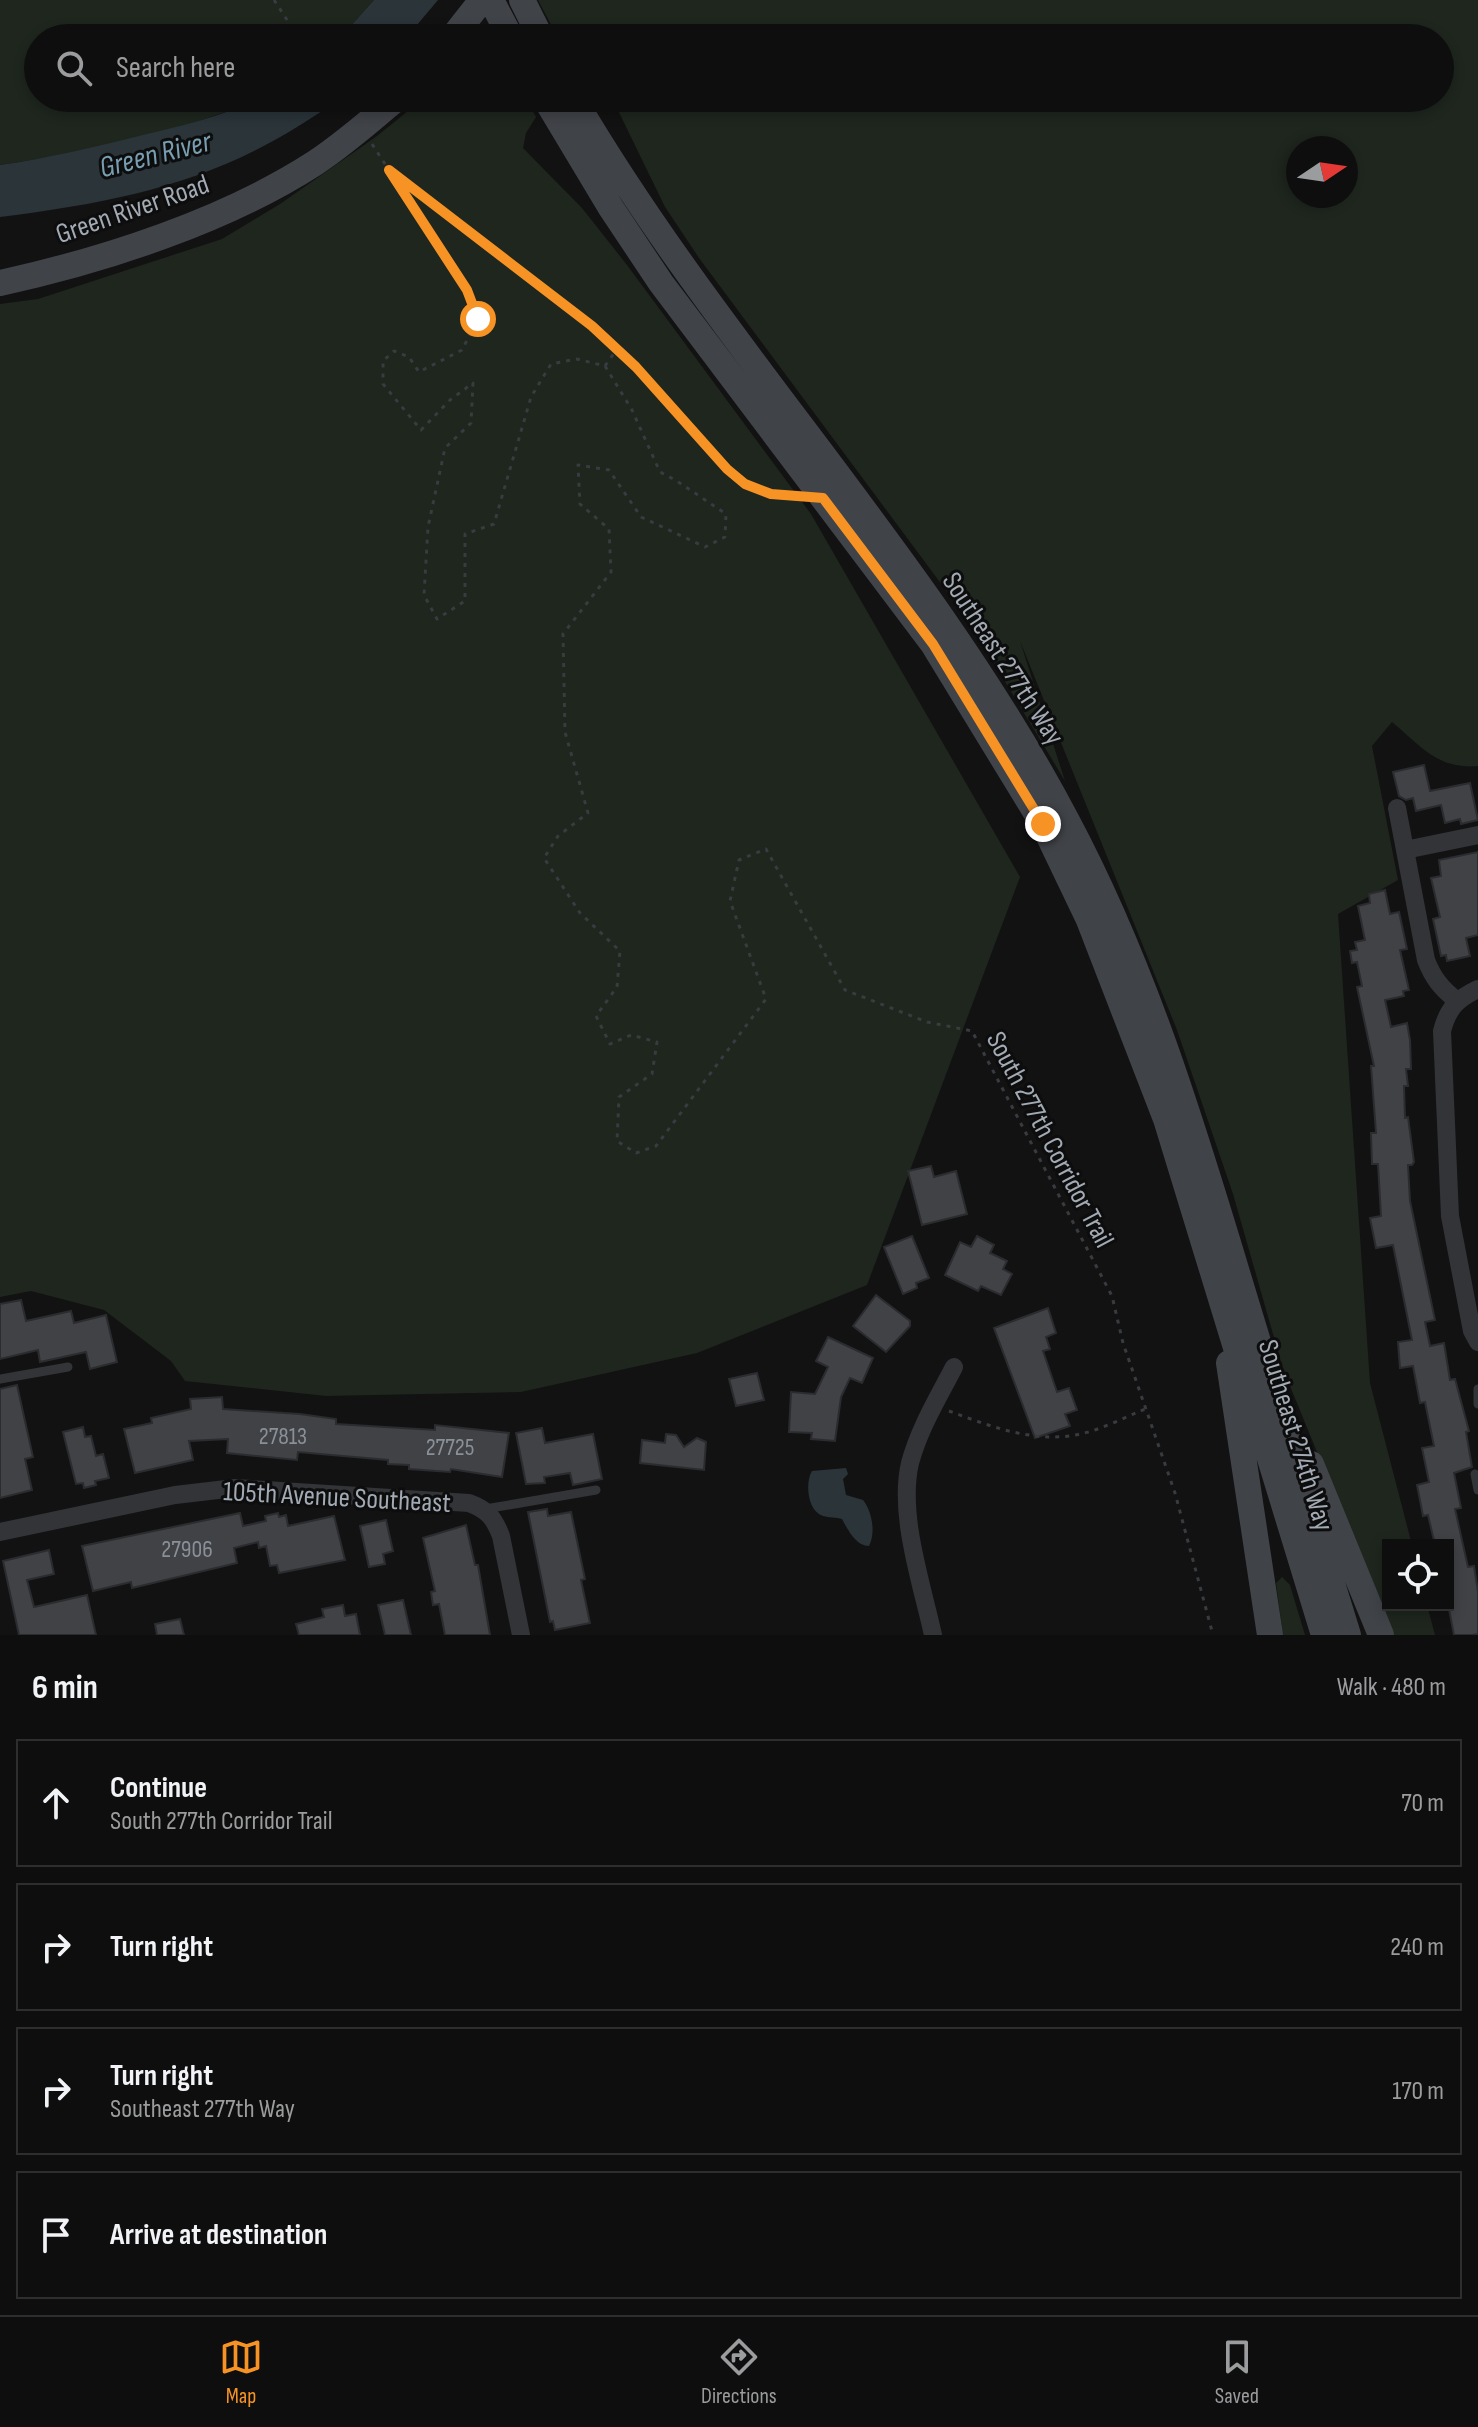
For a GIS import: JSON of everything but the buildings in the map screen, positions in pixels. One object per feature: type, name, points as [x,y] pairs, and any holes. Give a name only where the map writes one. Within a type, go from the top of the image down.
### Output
[{"type":"main road","points":[[463,24],[482,0]]},
{"type":"main road","points":[[491,0],[504,24]]},
{"type":"main road","points":[[522,0],[534,24]]},
{"type":"main road","name":"Green River Road","points":[[0,283],[114,251],[216,214],[315,163],[355,119],[369,112]]},
{"type":"main road","name":"Southeast 277th Way","points":[[562,112],[611,208],[661,283],[933,644],[1043,824],[1089,920],[1136,1037],[1166,1119],[1208,1254]]},
{"type":"main road","name":"Southeast 277th Way","points":[[565,112],[960,641],[1007,715],[1066,819],[1111,909],[1157,1026],[1214,1191],[1252,1321]]},
{"type":"main road","points":[[1208,1254],[1226,1344],[1270,1635]]},
{"type":"main road","name":"Southeast 274th Way","points":[[1208,1254],[1324,1635]]},
{"type":"main road","points":[[1252,1321],[1381,1635]]},
{"type":"main road","name":"Southeast 274th Way","points":[[1252,1321],[1348,1635]]},
{"type":"street","points":[[1397,808],[1426,960],[1440,987],[1456,1000]]},
{"type":"street","points":[[1405,850],[1478,835]]},
{"type":"street","points":[[1478,989],[1456,1000],[1445,1017],[1442,1031],[1450,1216],[1472,1331],[1478,1342]]},
{"type":"street","points":[[933,1635],[911,1532],[907,1496],[910,1466],[919,1435],[954,1367]]},
{"type":"street","name":"105th Avenue Southeast","points":[[0,1532],[175,1495],[235,1488],[469,1503],[485,1509]]},
{"type":"street","points":[[485,1509],[495,1520],[501,1536],[521,1635]]},
{"type":"lane","points":[[0,1379],[68,1367]]},
{"type":"lane","points":[[1478,1389],[1478,1404]]},
{"type":"lane","points":[[1475,1474],[1478,1490]]},
{"type":"lane","points":[[485,1509],[596,1490]]},
{"type":"path","points":[[275,2],[290,24]]},
{"type":"path","points":[[350,112],[467,290],[478,319],[462,350],[419,372],[409,357],[394,351],[383,361],[383,384],[421,430],[450,400],[473,383],[471,423],[445,448],[428,527],[424,595],[437,619],[465,601],[465,534],[494,524],[531,397],[551,364],[577,359],[605,366],[617,349]]},
{"type":"path","points":[[389,170],[592,326],[636,367],[727,469],[745,484],[771,494],[823,498]]},
{"type":"path","name":"South 277th Corridor Trail","points":[[605,366],[632,410],[660,472],[726,514],[725,537],[705,547],[641,517],[609,470],[578,465],[580,504],[609,529],[611,572],[563,634],[565,732],[588,813],[558,836],[544,858],[580,913],[620,951],[617,987],[596,1016],[610,1044],[631,1035],[657,1042],[652,1074],[619,1097],[617,1141],[636,1153],[656,1146],[766,999],[730,901],[739,860],[766,849],[845,990],[927,1022],[972,1031],[1112,1296],[1123,1343],[1175,1493],[1213,1635]]},
{"type":"path","points":[[934,1406],[999,1429],[1044,1436],[1070,1436],[1145,1408]]},
{"type":"shaded area","points":[[0,0],[374,0],[353,24],[24,24],[24,112],[223,112],[132,140],[0,165]]},
{"type":"shaded area","points":[[538,0],[1478,0],[1478,766],[1440,760],[1392,722],[1372,746],[1398,880],[1338,914],[1370,1383],[1410,1539],[1382,1539],[1382,1611],[1283,1369],[1233,1194],[1177,1030],[1020,641],[1065,781],[968,620],[699,258],[665,207],[619,112],[1454,112],[1454,24],[551,24]]},
{"type":"shaded area","points":[[407,112],[533,112],[536,117],[526,133],[523,148],[582,208],[627,265],[811,514],[1020,877],[867,1285],[697,1353],[521,1392],[326,1396],[185,1381],[171,1361],[104,1310],[31,1291],[0,1297],[0,304],[38,299],[222,239],[280,204]]},
{"type":"shaded area","points":[[1282,1577],[1290,1585],[1305,1635],[1283,1635],[1276,1583]]},
{"type":"shaded area","points":[[1382,1611],[1429,1611],[1435,1635],[1392,1635]]},
{"type":"water","points":[[374,0],[438,0],[418,24],[353,24]]},
{"type":"water","name":"Green River","points":[[320,112],[259,148],[179,182],[94,203],[0,217],[0,165],[74,151],[219,114]]},
{"type":"water","points":[[846,1468],[848,1474],[843,1479],[846,1495],[863,1500],[871,1516],[873,1529],[869,1546],[856,1540],[842,1519],[823,1516],[811,1502],[808,1489],[812,1471]]},
{"type":"route","points":[[478,319],[467,290],[389,170],[592,326],[636,367],[727,469],[745,484],[771,494],[823,498],[933,644],[1043,824]]}]
